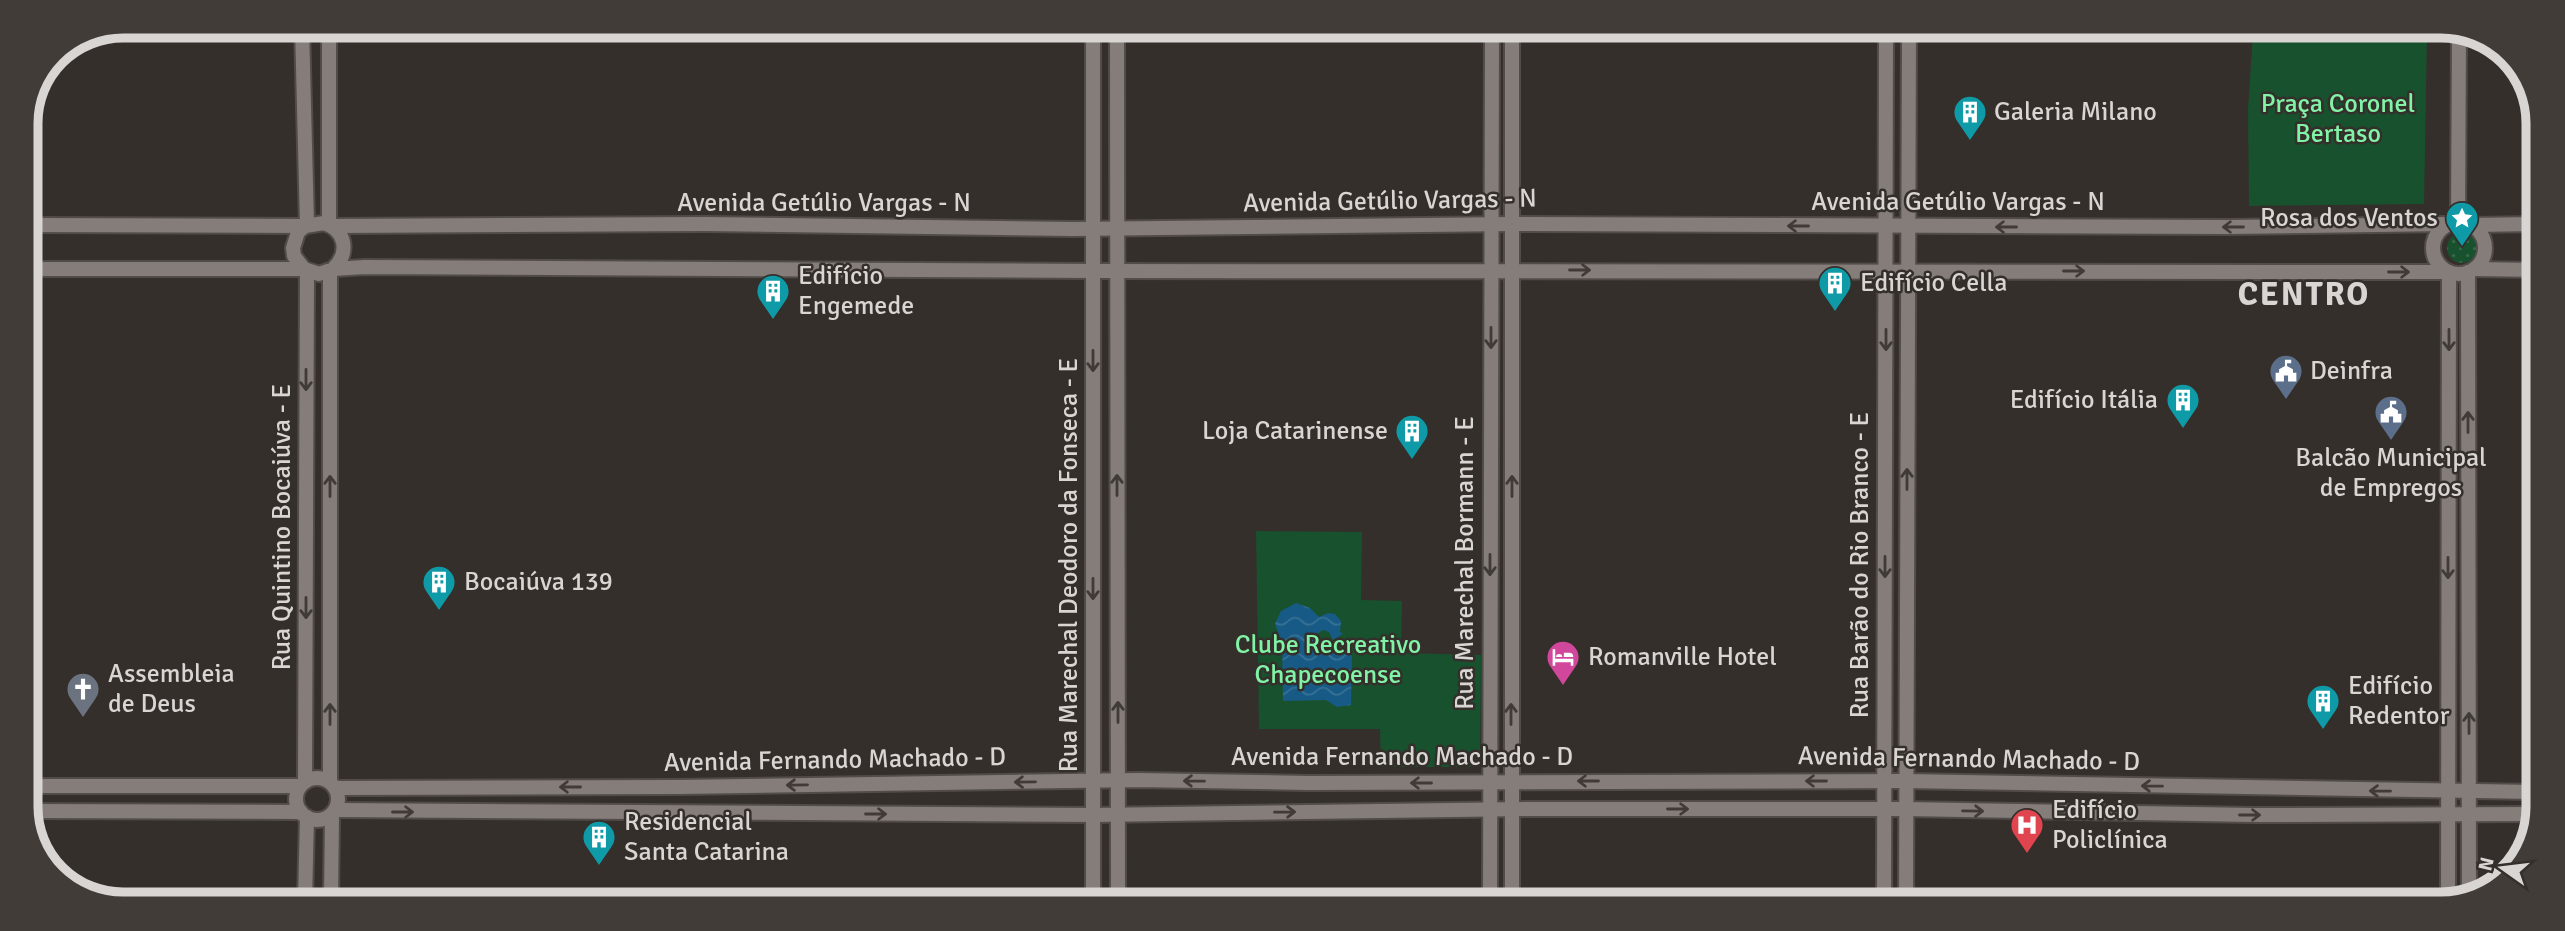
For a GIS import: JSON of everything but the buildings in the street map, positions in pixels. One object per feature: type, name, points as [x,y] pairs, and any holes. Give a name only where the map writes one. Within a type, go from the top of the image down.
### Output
[{"type":"street","points":[[302,39],[306,225],[298,232],[293,248],[294,256],[306,270]]},
{"type":"street","points":[[329,39],[331,225]]},
{"type":"street","name":"Rua Marechal Deodoro da Fonseca - E","points":[[1093,39],[1093,892]]},
{"type":"street","name":"Rua Marechal Deodoro da Fonseca - E","points":[[1117,39],[1118,892]]},
{"type":"street","name":"Rua Marechal Bormann - E","points":[[1490,892],[1492,39]]},
{"type":"street","name":"Rua Marechal Bormann - E","points":[[1512,39],[1512,892]]},
{"type":"street","name":"Rua Barão do Rio Branco - E","points":[[1884,892],[1886,39]]},
{"type":"street","name":"Rua Barão do Rio Branco - E","points":[[1906,892],[1909,39]]},
{"type":"street","points":[[2459,40],[2459,224]]},
{"type":"street","points":[[39,225],[306,225],[318,222],[331,225],[343,239],[343,256],[332,270]]},
{"type":"street","name":"Avenida Getúlio Vargas - N","points":[[331,225],[1117,229],[1492,224],[1886,227],[2526,224]]},
{"type":"street","points":[[2459,224],[2480,234],[2485,246],[2483,259],[2471,271],[2469,888]]},
{"type":"street","points":[[2448,892],[2449,272],[2436,260],[2433,252],[2436,236],[2459,224]]},
{"type":"street","points":[[39,269],[306,270],[318,274],[365,267],[2458,274],[2471,271],[2526,270]]},
{"type":"street","name":"Rua Quintino Bocaiúva - E","points":[[303,784],[306,270]]},
{"type":"street","name":"Rua Quintino Bocaiúva - E","points":[[332,270],[332,785]]},
{"type":"street","points":[[39,786],[303,784],[317,778],[332,785],[338,803],[334,812],[331,892]]},
{"type":"street","name":"Avenida Fernando Machado - D","points":[[332,785],[678,787],[1118,780],[1489,783],[1905,781],[2526,792]]},
{"type":"street","points":[[303,784],[296,799],[304,815],[305,892]]},
{"type":"street","name":"Avenida Fernando Machado - D","points":[[334,812],[1094,815],[1511,809],[1905,809],[2254,815],[2526,814]]},
{"type":"street","points":[[39,811],[304,815],[320,820],[334,812]]},
{"type":"street","points":[[1489,865],[1511,866]]},
{"type":"green space","name":"Praça Coronel Bertaso","points":[[2253,39],[2427,39],[2424,204],[2249,206],[2248,109]]},
{"type":"green space","points":[[2462,233],[2473,237],[2477,248],[2473,259],[2462,263],[2451,259],[2447,248],[2451,237]]},
{"type":"green space","name":"Clube Recreativo Chapecoense","points":[[1256,531],[1362,532],[1361,600],[1402,601],[1401,653],[1481,655],[1480,767],[1381,767],[1380,729],[1259,729]]},
{"type":"water","points":[[1296,603],[1310,608],[1319,617],[1328,613],[1335,614],[1341,621],[1340,632],[1343,634],[1333,640],[1329,632],[1323,630],[1317,634],[1320,645],[1352,654],[1351,705],[1337,707],[1326,700],[1283,701],[1282,643],[1275,624],[1281,611]]},
{"type":"place","name":"Galeria Milano","points":[[1970,142]]},
{"type":"place","name":"Rosa dos Ventos","points":[[2462,248]]},
{"type":"place","name":"Edifício Cella","points":[[1835,313]]},
{"type":"place","name":"Edifício Engemede","points":[[773,321]]},
{"type":"place","name":"Deinfra","points":[[2286,401]]},
{"type":"place","name":"Edifício Itália","points":[[2183,430]]},
{"type":"place","name":"Balcão Municipal de Empregos","points":[[2391,442]]},
{"type":"place","name":"Loja Catarinense","points":[[1412,461]]},
{"type":"place","name":"Bocaiúva 139","points":[[439,612]]},
{"type":"place","name":"Romanville Hotel","points":[[1563,687]]},
{"type":"place","name":"Assembleia de Deus","points":[[83,719]]},
{"type":"place","name":"Edifício Redentor","points":[[2323,731]]},
{"type":"place","name":"Edifício Policlínica","points":[[2027,855]]},
{"type":"place","name":"Residencial Santa Catarina","points":[[599,867]]},
{"type":"district","name":"CENTRO","points":[[2304,294]]}]
